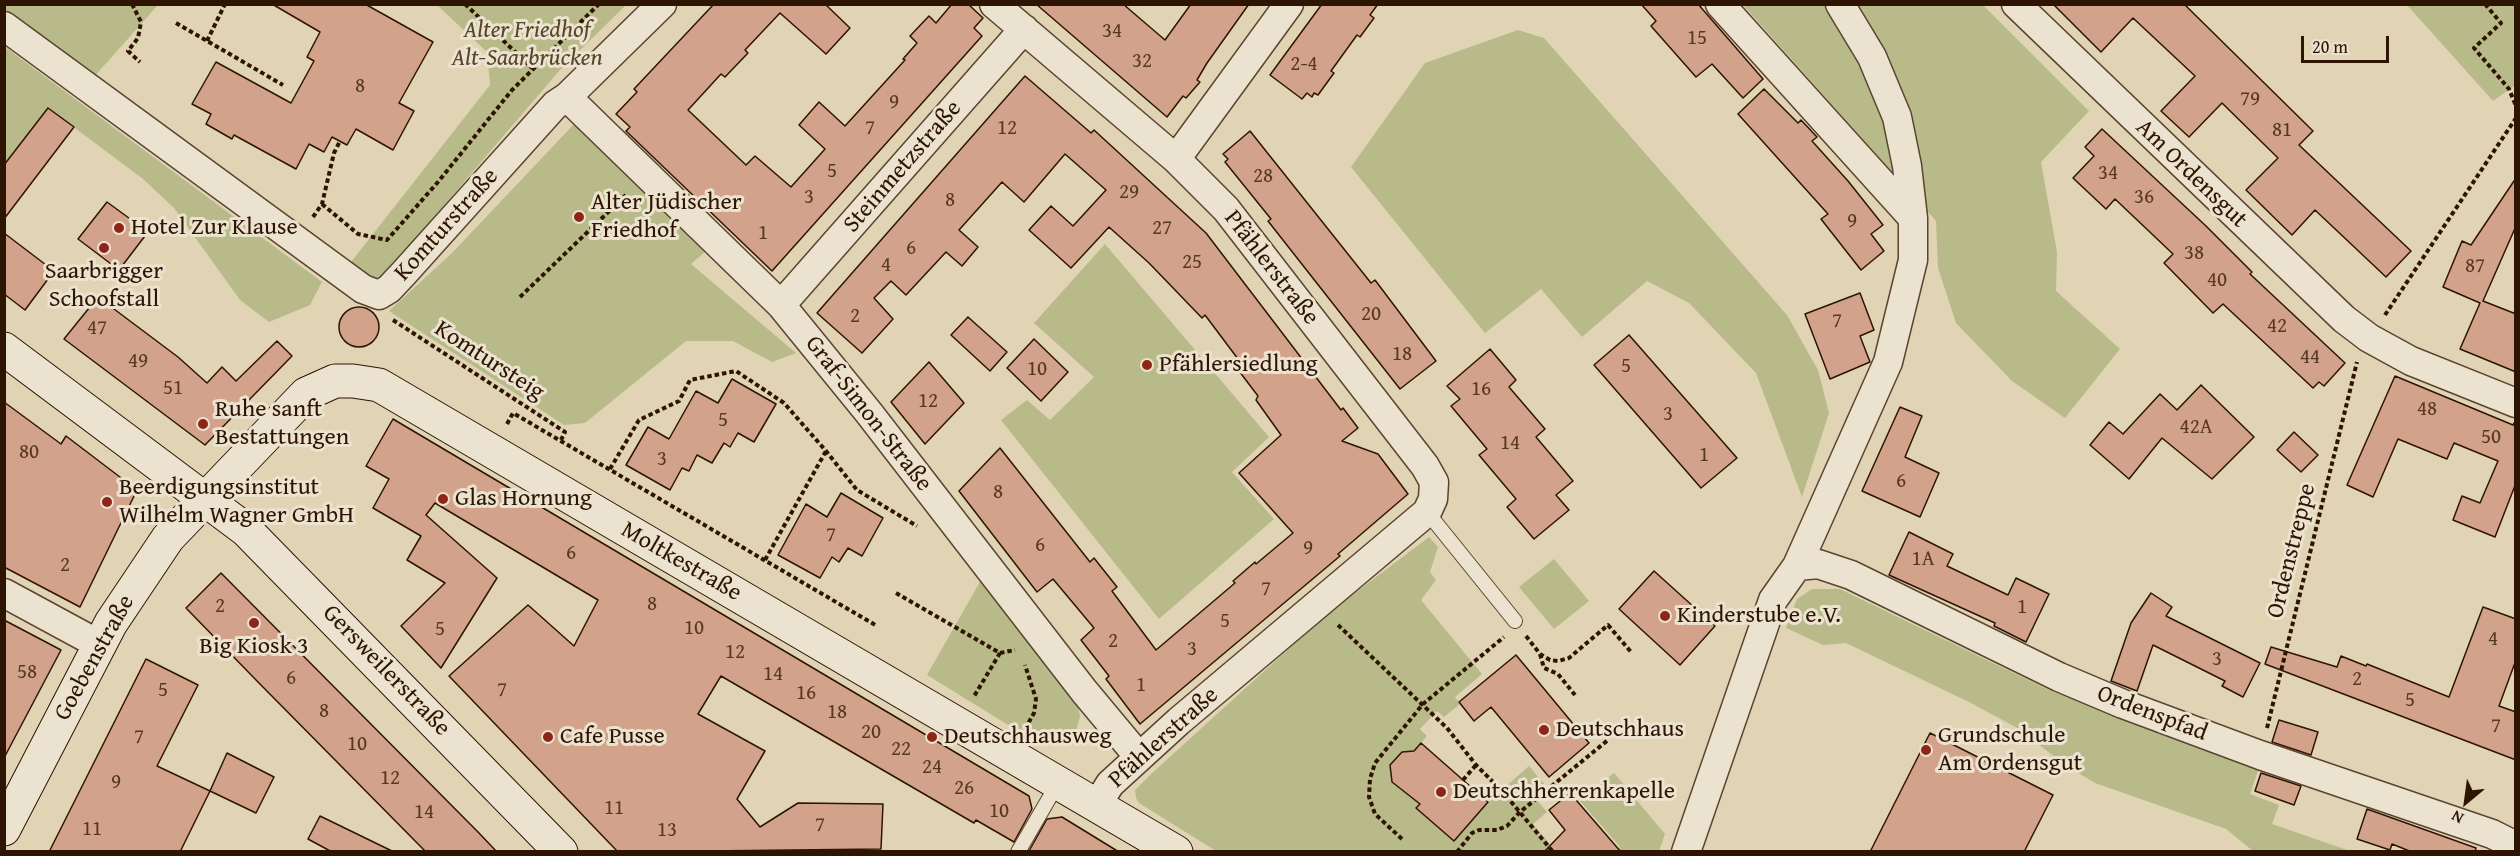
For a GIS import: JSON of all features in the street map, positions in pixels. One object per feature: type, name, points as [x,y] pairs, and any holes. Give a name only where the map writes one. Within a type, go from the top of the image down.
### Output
[{"type":"street","name":"Komturstraße","points":[[4,26],[363,289],[379,295],[389,289],[555,105],[567,97],[662,4]]},
{"type":"street","name":"Pfählerstraße","points":[[994,4],[1176,159],[1226,209],[1425,466],[1434,482],[1433,499],[1427,512],[1139,758],[1110,784],[1097,805]]},
{"type":"street","points":[[1176,159],[1289,4]]},
{"type":"street","points":[[1720,4],[1913,218]]},
{"type":"street","points":[[1686,852],[1773,600],[1797,566],[1864,419],[1888,363],[1904,305],[1912,260],[1913,218],[1907,166],[1897,117],[1872,57],[1840,4]]},
{"type":"street","name":"Am Ordensgut","points":[[2016,4],[2344,319],[2364,347],[2411,361],[2516,403]]},
{"type":"street","name":"Steinmetzstraße","points":[[781,305],[1024,29]]},
{"type":"street","name":"Graf-Simon-Straße","points":[[567,97],[781,305],[869,413],[1084,691],[1139,758]]},
{"type":"street","name":"Gersweilerstraße","points":[[4,349],[257,540],[561,852]]},
{"type":"street","name":"Moltkestraße","points":[[203,499],[306,394],[335,381],[379,385],[1176,852]]},
{"type":"street","name":"Goebenstraße","points":[[4,829],[99,645],[159,549],[203,499]]},
{"type":"street","name":"Ordenspfad","points":[[1797,566],[1818,564],[1851,575],[2059,677],[2123,704],[2260,755],[2492,834],[2516,846]]},
{"type":"street","points":[[4,593],[99,645]]},
{"type":"lane","points":[[1427,512],[1517,623]]},
{"type":"lane","points":[[1018,852],[1058,783]]},
{"type":"path","points":[[132,4],[141,21],[138,38],[128,51],[140,62]]},
{"type":"path","points":[[207,41],[225,4]]},
{"type":"path","points":[[465,4],[532,68]]},
{"type":"path","points":[[322,204],[358,234],[387,240],[532,68],[599,4]]},
{"type":"path","points":[[2485,4],[2502,23],[2474,48],[2509,89],[2516,106]]},
{"type":"path","points":[[176,23],[284,85]]},
{"type":"path","points":[[2364,347],[2516,118]]},
{"type":"path","points":[[308,224],[322,204],[334,153],[340,141]]},
{"type":"path","points":[[520,297],[647,175]]},
{"type":"path","name":"Komtursteig","points":[[386,315],[565,432],[558,439],[513,413],[506,424]]},
{"type":"path","name":"Ordenstreppe","points":[[2260,755],[2364,347]]},
{"type":"path","points":[[610,469],[639,420],[679,401],[690,380],[736,371],[784,403],[857,490],[920,527]]},
{"type":"path","points":[[558,439],[877,626]]},
{"type":"path","points":[[765,560],[826,451]]},
{"type":"path","points":[[896,592],[1000,652],[1016,650],[1022,658],[1036,699],[1034,713],[1023,735]]},
{"type":"path","points":[[846,617],[850,610]]},
{"type":"path","points":[[1332,620],[1448,728],[1476,765],[1553,852]]},
{"type":"path","points":[[1402,839],[1375,814],[1369,797],[1370,779],[1375,763],[1423,704],[1517,623],[1540,654],[1544,668],[1558,674],[1575,695]]},
{"type":"path","points":[[1540,654],[1550,660],[1558,661],[1569,658],[1608,625],[1631,652]]},
{"type":"path","points":[[971,701],[1000,652]]},
{"type":"path","points":[[1457,852],[1472,833],[1479,830],[1497,830],[1507,826],[1520,812],[1608,740]]},
{"type":"path","points":[[1463,780],[1476,765]]},
{"type":"green space","points":[[4,5],[158,5],[93,78],[5,10]]},
{"type":"green space","name":"Alter Friedhof Alt-Saarbrücken","points":[[437,5],[626,5],[560,70],[378,282],[351,262],[490,85],[487,52]]},
{"type":"green space","points":[[1743,5],[1983,5],[2089,111],[2041,162],[2057,252],[2056,291],[2120,349],[2065,418],[2012,381],[1956,323],[1938,268],[1936,221]]},
{"type":"green space","points":[[2407,5],[2515,5],[2514,86],[2493,101]]},
{"type":"green space","points":[[1518,30],[1544,38],[1787,315],[1818,370],[1829,413],[1802,497],[1756,373],[1689,303],[1647,281],[1582,337],[1541,289],[1485,333],[1351,167],[1425,63]]},
{"type":"green space","points":[[5,47],[322,282],[310,305],[269,322],[240,300],[174,208],[143,179],[48,108],[5,165]]},
{"type":"green space","points":[[575,123],[707,250],[691,264],[796,353],[772,362],[733,341],[686,341],[585,423],[564,425],[389,311],[452,253]]},
{"type":"green space","points":[[1105,244],[1269,437],[1232,472],[1274,519],[1159,619],[1001,420],[1027,400],[1050,420],[1094,377],[1034,323]]},
{"type":"green space","points":[[1429,537],[1438,547],[1430,572],[1436,580],[1421,600],[1482,674],[1455,697],[1460,704],[1444,717],[1437,711],[1420,729],[1427,736],[1414,751],[1402,752],[1390,765],[1392,782],[1420,804],[1417,808],[1454,840],[1488,802],[1529,766],[1546,786],[1533,796],[1547,812],[1533,824],[1556,851],[1216,851],[1139,803],[1135,790],[1150,775],[1327,614]]},
{"type":"green space","points":[[1554,559],[1589,601],[1554,629],[1519,587]]},
{"type":"green space","points":[[981,580],[1078,706],[1080,717],[1076,731],[1057,745],[1039,744],[927,675]]},
{"type":"green space","points":[[1812,589],[1840,589],[2051,691],[2259,768],[2250,794],[2279,805],[2272,824],[2350,851],[2253,851],[2226,829],[2095,783],[2065,765],[2019,729],[1971,703],[1846,643],[1823,645],[1786,628],[1797,599]]},
{"type":"green space","points":[[1614,773],[1665,834],[1659,851],[1615,851],[1620,847],[1580,801]]},
{"type":"building","points":[[272,4],[365,4],[433,42],[399,103],[414,111],[393,150],[356,129],[347,145],[332,137],[324,152],[309,144],[296,169],[234,135],[232,139],[206,124],[211,114],[192,104],[216,62],[291,103],[314,61],[307,57],[320,32]]},
{"type":"building","points":[[714,4],[825,4],[850,28],[826,54],[780,13],[745,50],[748,53],[725,77],[721,74],[688,110],[746,165],[755,156],[791,187],[825,149],[799,125],[819,102],[845,126],[905,60],[903,59],[917,43],[910,36],[929,16],[936,23],[952,4],[968,4],[983,18],[974,28],[982,36],[772,271],[626,131],[630,127],[616,114],[637,92],[634,89]]},
{"type":"building","points":[[1036,4],[1123,4],[1165,40],[1191,4],[1249,4],[1207,63],[1197,80],[1200,82],[1186,98],[1183,96],[1167,117]]},
{"type":"building","points":[[1322,4],[1378,4],[1370,15],[1374,18],[1360,37],[1357,35],[1331,71],[1334,73],[1318,95],[1314,93],[1312,97],[1307,93],[1302,99],[1270,75]]},
{"type":"building","points":[[1641,4],[1698,4],[1763,79],[1743,98],[1712,64],[1696,77],[1651,26],[1656,21]]},
{"type":"building","points":[[2053,4],[2184,4],[2313,131],[2299,145],[2411,251],[2386,277],[2315,210],[2292,235],[2246,190],[2278,158],[2222,103],[2189,137],[2161,111],[2195,76],[2133,18],[2101,52]]},
{"type":"building","points":[[1025,76],[1091,133],[1094,130],[1206,233],[1341,410],[1343,408],[1358,428],[1342,441],[1378,454],[1408,494],[1338,554],[1340,556],[1140,724],[1106,679],[1109,676],[1081,640],[1094,628],[1053,579],[1037,592],[959,491],[1000,448],[1090,562],[1094,558],[1117,587],[1112,591],[1156,650],[1235,583],[1233,581],[1255,562],[1256,564],[1293,533],[1239,473],[1281,435],[1256,400],[1258,396],[1239,371],[1244,367],[1205,315],[1202,318],[1149,263],[1109,227],[1071,268],[1029,230],[1051,206],[1073,226],[1106,190],[1065,154],[1024,202],[1002,182],[959,230],[978,247],[962,266],[946,252],[906,295],[891,281],[874,298],[893,319],[862,353],[817,313]]},
{"type":"building","points":[[1764,89],[1798,123],[1801,120],[1817,137],[1812,141],[1883,225],[1871,234],[1884,251],[1861,270],[1821,219],[1828,214],[1738,114]]},
{"type":"building","points":[[48,108],[74,127],[4,219],[4,165]]},
{"type":"building","points":[[2102,129],[2206,226],[2252,272],[2250,274],[2345,363],[2324,386],[2319,382],[2313,388],[2223,304],[2213,313],[2164,263],[2173,254],[2115,199],[2106,209],[2073,178],[2094,156],[2085,147]]},
{"type":"building","points":[[1250,131],[1371,283],[1375,280],[1436,361],[1400,389],[1268,221],[1271,219],[1225,162],[1228,159],[1223,154]]},
{"type":"building","points":[[2516,178],[2516,226],[2483,301],[2516,314],[2516,372],[2460,349],[2480,303],[2443,287],[2462,241],[2471,245]]},
{"type":"building","points":[[107,202],[148,232],[119,270],[78,239]]},
{"type":"building","points":[[4,233],[54,271],[25,310],[4,294]]},
{"type":"building","points":[[1860,293],[1874,330],[1860,336],[1870,362],[1830,379],[1805,314]]},
{"type":"building","points":[[98,297],[178,357],[207,383],[222,367],[236,381],[277,341],[292,356],[205,445],[64,339]]},
{"type":"building","points":[[359,307],[367,308],[373,313],[378,319],[378,335],[373,341],[367,346],[359,347],[351,346],[345,341],[340,335],[339,327],[340,319],[345,313],[351,308]]},
{"type":"building","points":[[968,317],[1007,352],[990,371],[951,335]]},
{"type":"building","points":[[1629,335],[1737,458],[1701,488],[1594,365]]},
{"type":"building","points":[[1034,339],[1068,372],[1041,401],[1007,368]]},
{"type":"building","points":[[1490,349],[1516,380],[1509,387],[1545,429],[1536,437],[1573,481],[1556,495],[1569,510],[1534,539],[1507,507],[1516,499],[1479,455],[1487,449],[1451,406],[1460,399],[1447,386]]},
{"type":"building","points":[[929,362],[964,403],[925,444],[891,402]]},
{"type":"building","points":[[2395,376],[2513,425],[2516,420],[2516,483],[2495,537],[2453,520],[2462,496],[2480,503],[2498,461],[2454,443],[2447,459],[2398,439],[2373,497],[2347,485]]},
{"type":"building","points":[[732,379],[776,404],[754,442],[738,433],[730,447],[724,443],[712,463],[697,455],[689,471],[682,468],[670,490],[626,465],[648,427],[669,439],[696,391],[718,403]]},
{"type":"building","points":[[2201,385],[2254,437],[2212,479],[2162,438],[2129,479],[2090,445],[2109,422],[2123,434],[2160,394],[2177,410]]},
{"type":"building","points":[[4,402],[61,444],[66,436],[137,490],[80,607],[4,567]]},
{"type":"building","points":[[1900,407],[1922,416],[1905,457],[1939,473],[1920,517],[1862,491]]},
{"type":"building","points":[[393,419],[1029,796],[1032,809],[1014,842],[976,820],[974,823],[721,676],[698,714],[765,751],[737,799],[760,827],[798,803],[883,804],[881,849],[618,852],[449,676],[528,605],[574,646],[598,600],[435,503],[426,515],[497,578],[441,668],[401,626],[445,583],[407,560],[421,536],[373,508],[389,479],[366,466]]},
{"type":"building","points":[[2294,432],[2318,455],[2301,472],[2277,450]]},
{"type":"building","points":[[841,493],[883,518],[862,556],[848,548],[839,562],[832,557],[820,578],[778,555],[806,504],[827,517]]},
{"type":"building","points":[[1909,532],[1953,554],[1947,566],[2008,595],[2016,578],[2049,594],[2026,642],[1994,626],[1995,623],[1889,575]]},
{"type":"building","name":"Kinderstube e.V.","points":[[1654,571],[1715,626],[1680,665],[1619,609]]},
{"type":"building","points":[[221,573],[497,852],[426,852],[186,608]]},
{"type":"building","points":[[2151,593],[2172,607],[2166,616],[2260,663],[2243,697],[2222,686],[2225,681],[2153,645],[2137,691],[2111,681],[2131,623]]},
{"type":"building","points":[[2483,607],[2516,619],[2516,660],[2499,706],[2516,712],[2516,760],[2265,664],[2271,647],[2337,667],[2341,656],[2449,697]]},
{"type":"building","points":[[4,620],[61,650],[4,758]]},
{"type":"building","name":"Deutschhaus","points":[[1516,655],[1589,743],[1549,777],[1491,707],[1474,721],[1459,702]]},
{"type":"building","points":[[146,659],[198,685],[157,766],[210,791],[180,852],[49,852]]},
{"type":"building","points":[[2279,720],[2318,732],[2311,755],[2272,742]]},
{"type":"building","points":[[1930,733],[2053,795],[2024,852],[1870,852]]},
{"type":"building","name":"Deutschherrenkapelle","points":[[1421,743],[1488,802],[1454,841],[1416,808],[1420,804],[1392,782],[1390,765],[1402,752],[1414,751]]},
{"type":"building","points":[[227,753],[274,777],[256,813],[210,791]]},
{"type":"building","points":[[2261,773],[2301,786],[2294,805],[2255,791]]},
{"type":"building","points":[[1570,793],[1621,852],[1544,852],[1565,830],[1549,810]]},
{"type":"building","points":[[2367,809],[2476,848],[2475,852],[2412,852],[2392,844],[2390,850],[2357,839]]},
{"type":"building","points":[[320,816],[394,852],[332,852],[308,839]]},
{"type":"building","points":[[1062,817],[1119,852],[1029,851],[1047,819]]},
{"type":"place","name":"Alter Jüdischer Friedhof","points":[[579,217]]},
{"type":"place","name":"Hotel Zur Klause","points":[[119,228]]},
{"type":"place","name":"Saarbrigger Schoofstall","points":[[104,248]]},
{"type":"place","name":"Pfählersiedlung","points":[[1147,365]]},
{"type":"place","name":"Ruhe sanft Bestattungen","points":[[203,424]]},
{"type":"place","name":"Glas Hornung","points":[[443,499]]},
{"type":"place","name":"Beerdigungsinstitut Wilhelm Wagner GmbH","points":[[107,502]]},
{"type":"place","name":"Kinderstube e.V.","points":[[1665,616]]},
{"type":"place","name":"Big Kiosk 3","points":[[254,623]]},
{"type":"place","name":"Deutschhaus","points":[[1544,730]]},
{"type":"place","name":"Cafe Pusse","points":[[548,737]]},
{"type":"place","name":"Deutschhausweg","points":[[932,737]]},
{"type":"place","name":"Grundschule Am Ordensgut","points":[[1926,750]]},
{"type":"place","name":"Deutschherrenkapelle","points":[[1441,792]]}]
